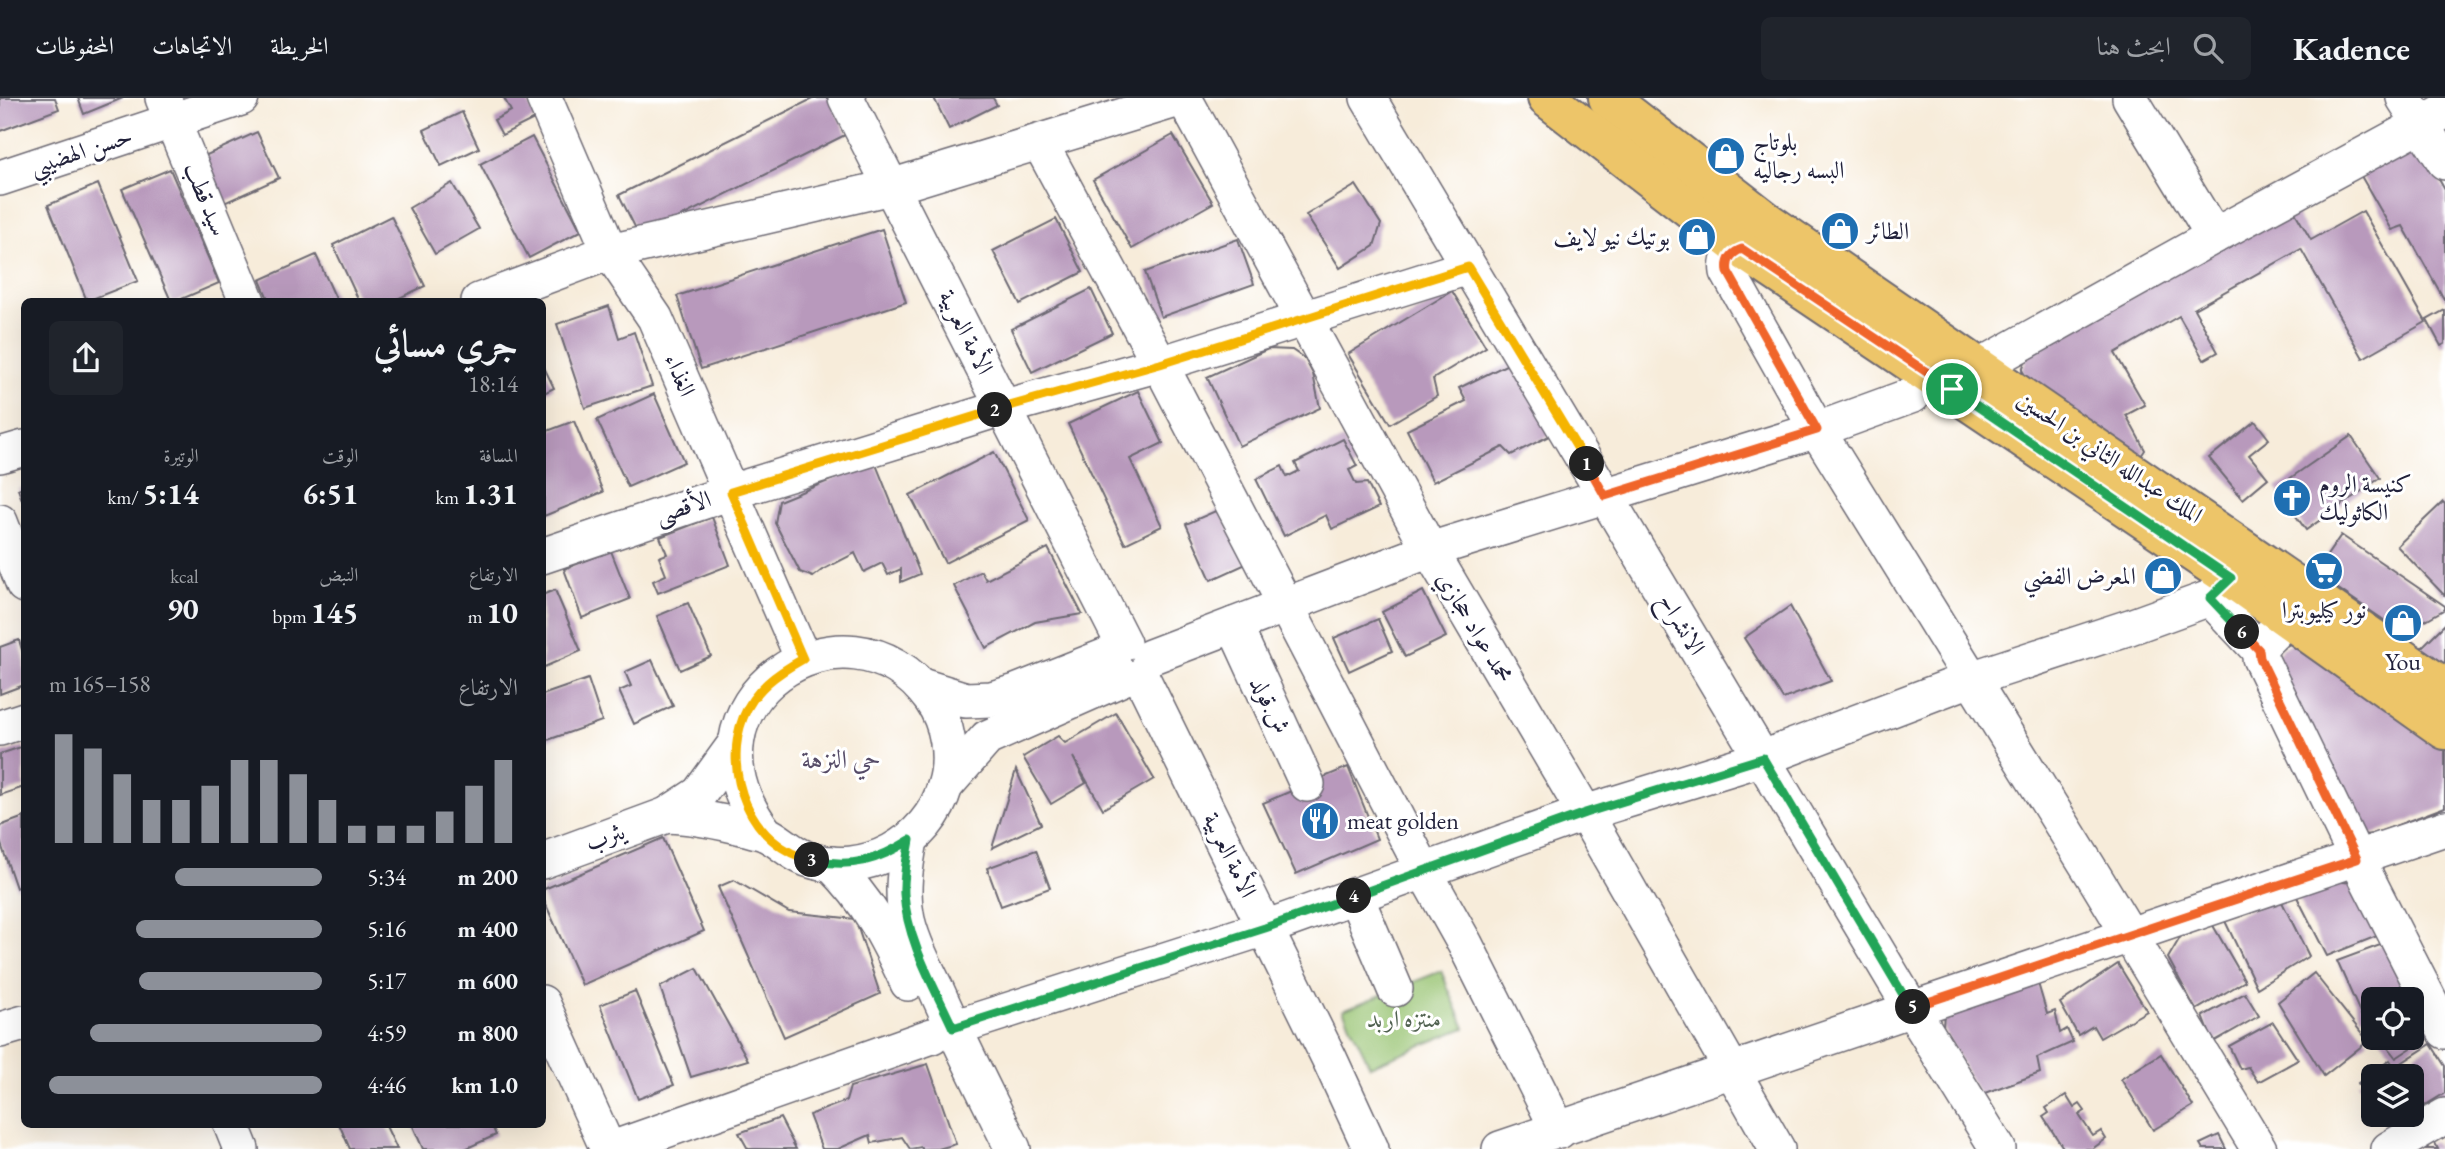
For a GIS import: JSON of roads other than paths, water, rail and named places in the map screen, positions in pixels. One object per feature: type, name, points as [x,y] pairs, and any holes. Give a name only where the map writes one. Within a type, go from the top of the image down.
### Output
[{"type":"main road","name":"الملك عبدالله الثاني بن الحسين","points":[[1547,98],[1742,249],[1966,378],[2445,688]]},
{"type":"main road","name":"الملك عبدالله الثاني بن الحسين","points":[[1615,99],[1966,378],[2220,588],[2287,620],[2445,730]]},
{"type":"street","name":"حسن الهضيبي","points":[[0,178],[168,109],[241,98]]},
{"type":"street","name":"الغذاء","points":[[544,98],[610,251],[655,318],[803,659]]},
{"type":"street","name":"الأمة العربية","points":[[846,98],[1005,407],[1265,928],[1371,1149]]},
{"type":"street","points":[[487,298],[610,251],[891,187],[1183,98]]},
{"type":"street","name":"محمد عواد حجازي","points":[[1183,98],[1430,550],[1585,813],[1777,1149]]},
{"type":"street","name":"الانشراح","points":[[1368,98],[1911,1008],[1998,1149]]},
{"type":"street","points":[[2130,98],[2214,236]]},
{"type":"street","name":"سيد قطب","points":[[168,109],[246,298]]},
{"type":"street","points":[[1966,378],[2214,236],[2423,111],[2445,162]]},
{"type":"street","points":[[1040,143],[1160,364],[1424,871],[1465,944],[1559,1131]]},
{"type":"street","points":[[1742,249],[1731,255],[1728,272],[1817,430],[2259,1149]]},
{"type":"street","name":"الأقصى","points":[[546,555],[731,492],[1005,407],[1160,364],[1468,267]]},
{"type":"street","points":[[921,686],[966,700],[991,699],[1130,661],[1234,625],[1430,550],[1817,430],[1913,395]]},
{"type":"street","points":[[0,455],[21,449]]},
{"type":"street","points":[[0,522],[21,577]]},
{"type":"street","points":[[546,1012],[610,1149],[942,1032],[1265,928],[1585,813],[1763,758],[1971,679],[2130,627],[2220,588],[2259,650],[2260,658],[2357,859],[2445,1031]]},
{"type":"street","points":[[2259,650],[2269,636],[2287,620]]},
{"type":"street","name":"ش.قولد","points":[[1234,625],[1307,784]]},
{"type":"street","points":[[845,651],[887,661],[921,686],[937,707],[946,732],[950,758],[946,785],[938,806],[926,824],[910,840],[877,858],[859,863],[831,864],[807,859],[785,849],[766,834],[751,814],[741,792],[736,768],[736,743],[744,716],[758,692],[779,672],[803,659],[845,651]]},
{"type":"street","points":[[946,785],[987,738],[1130,661]]},
{"type":"street","points":[[0,728],[21,721]]},
{"type":"street","points":[[667,815],[699,794],[736,743]]},
{"type":"street","points":[[667,815],[693,816],[766,834]]},
{"type":"street","name":"يثرب","points":[[546,859],[667,815]]},
{"type":"street","points":[[1500,1149],[2445,828]]},
{"type":"street","points":[[910,840],[904,893],[907,919],[942,1032],[988,1149]]},
{"type":"street","points":[[831,864],[867,904],[1013,1149]]},
{"type":"street","points":[[1355,895],[1395,989]]},
{"type":"street","points":[[0,1030],[21,1024]]},
{"type":"street","points":[[2389,1149],[2445,1116]]},
{"type":"street","points":[[233,1128],[241,1149]]},
{"type":"place","name":"بلوتاج البسه رجاليه","points":[[1726,156]]},
{"type":"place","name":"الطائر","points":[[1840,231]]},
{"type":"place","name":"بوتيك نيو لايف","points":[[1697,237]]},
{"type":"place","name":"كنيسة الروم الكاثوليك","points":[[2292,498]]},
{"type":"place","name":"نور كيليوبترا","points":[[2324,571]]},
{"type":"place","name":"المعرض الفضي","points":[[2163,576]]},
{"type":"place","name":"You","points":[[2403,623]]},
{"type":"place","name":"meat golden","points":[[1320,821]]},
{"type":"district","name":"حي النزهة","points":[[841,759]]},
{"type":"park label","name":"منتزه اربد","points":[[1404,1019]]}]
